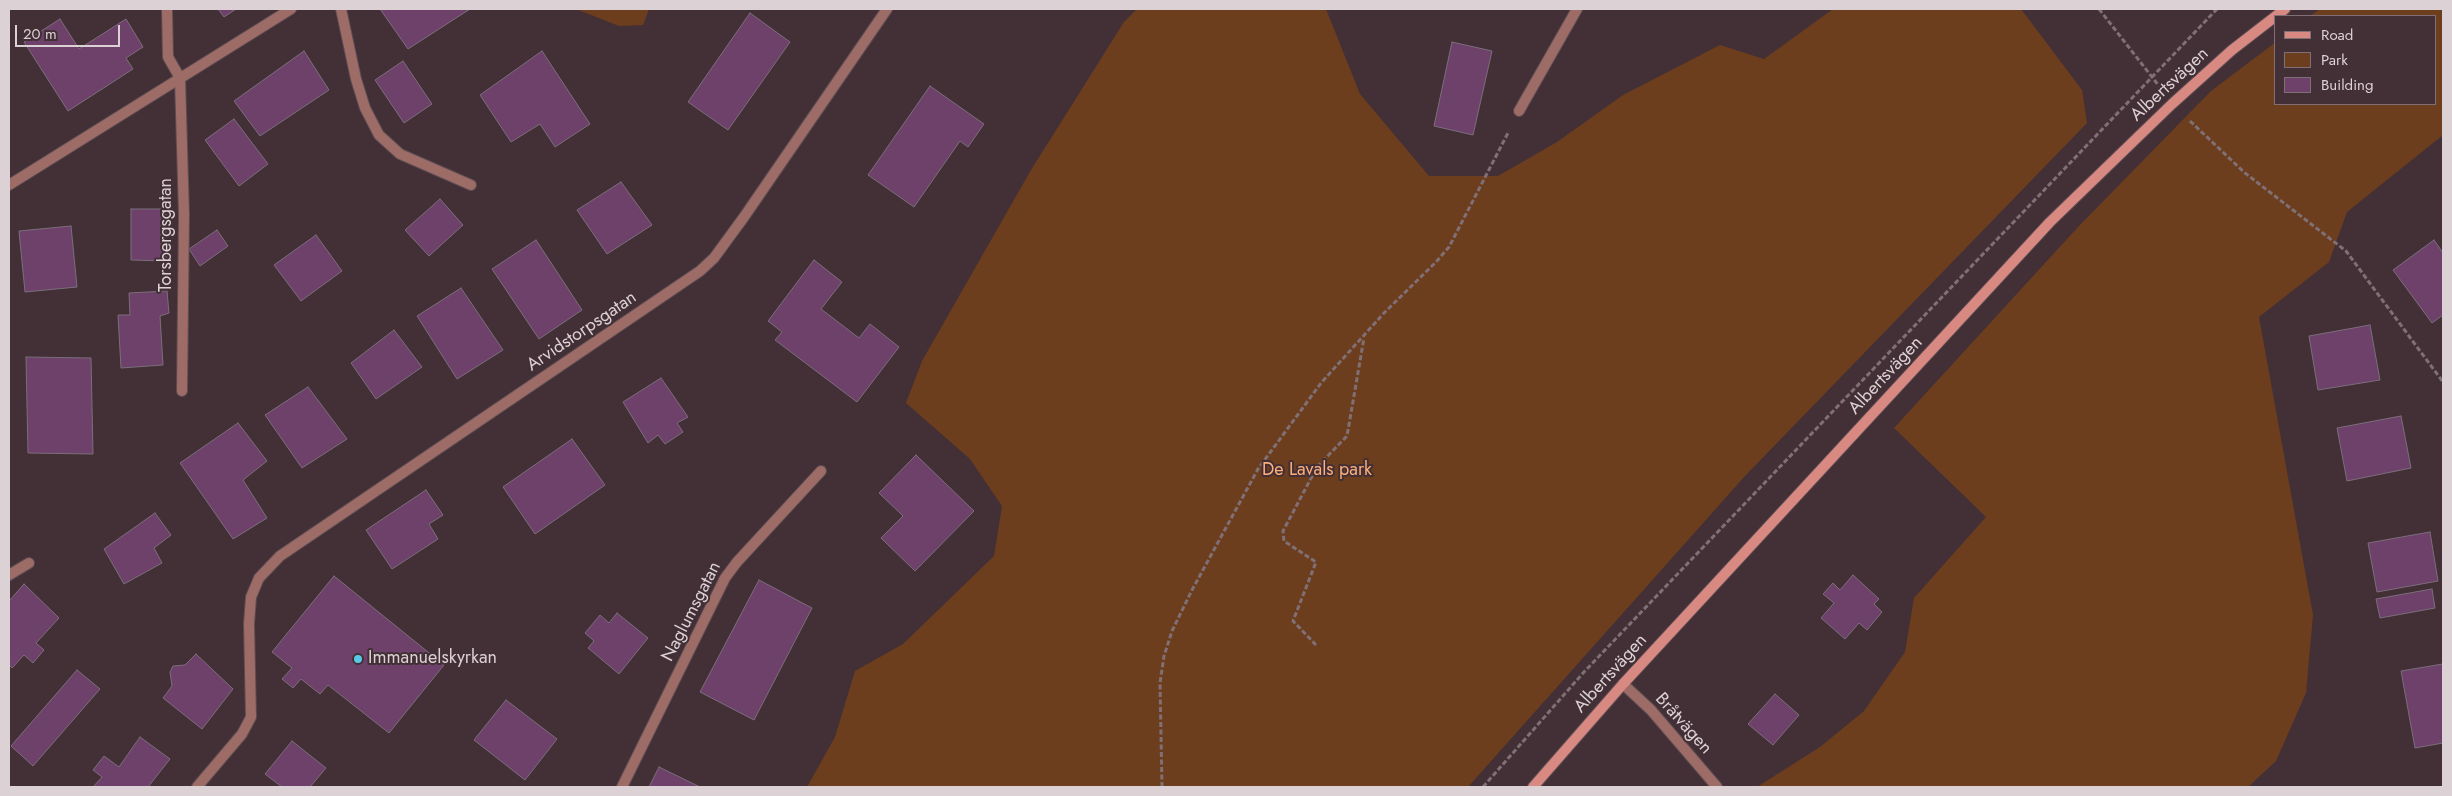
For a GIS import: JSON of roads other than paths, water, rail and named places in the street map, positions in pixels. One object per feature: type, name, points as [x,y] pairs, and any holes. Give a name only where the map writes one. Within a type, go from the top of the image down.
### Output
[{"type":"street","name":"Torsbergsgatan","points":[[167,9],[168,57],[180,78],[184,215],[182,391]]},
{"type":"street","points":[[9,185],[290,9]]},
{"type":"street","points":[[342,9],[356,79],[365,108],[379,135],[400,154],[472,185]]},
{"type":"street","name":"Arvidstorpsgatan","points":[[197,787],[242,734],[251,718],[249,624],[251,597],[257,585],[280,556],[700,271],[744,218],[887,9]]},
{"type":"street","points":[[1519,111],[1577,9]]},
{"type":"street","name":"Albertsvägen","points":[[1533,787],[1623,684],[2050,222],[2172,104],[2232,50],[2274,18]]},
{"type":"street","name":"Naglumsgatan","points":[[622,787],[725,578],[737,562],[821,471]]},
{"type":"street","points":[[9,575],[28,563]]},
{"type":"street","name":"Bråtvägen","points":[[1623,684],[1651,710],[1717,787]]},
{"type":"place","name":"Immanuelskyrkan","points":[[358,659]]},
{"type":"park label","name":"De Lavals park","points":[[1317,471]]}]
